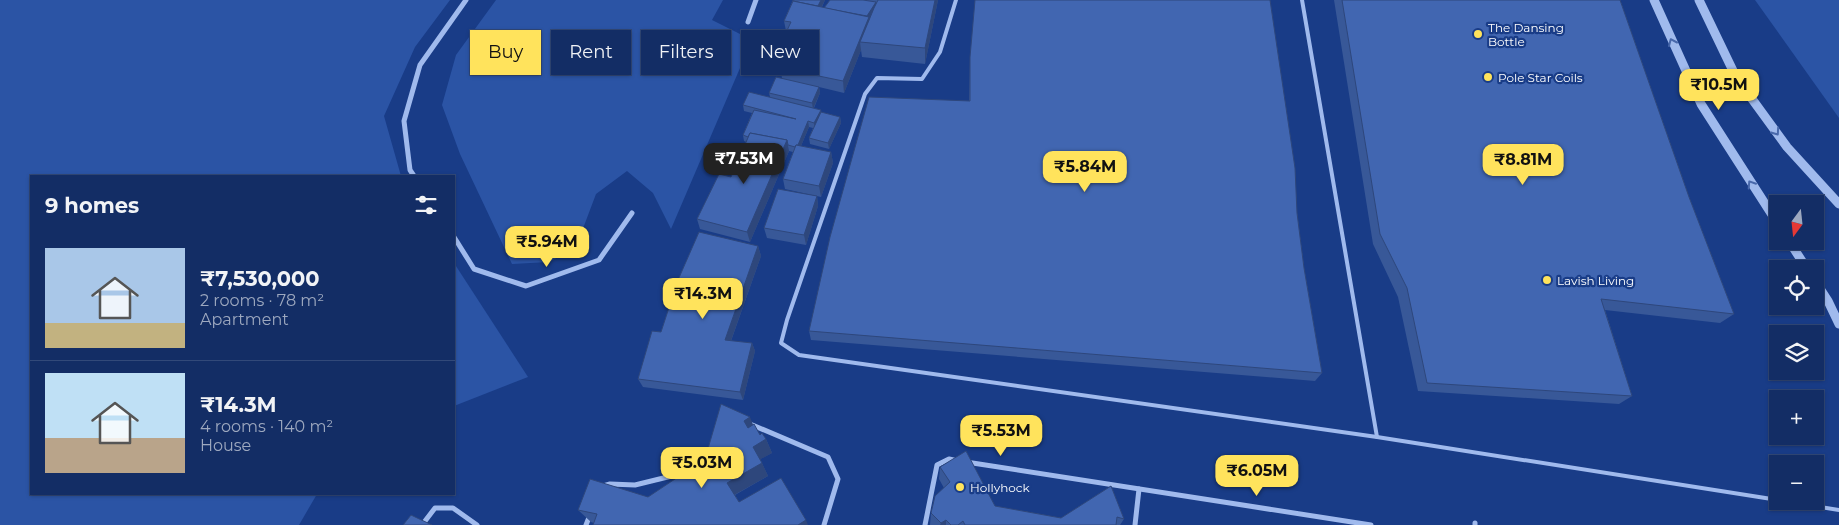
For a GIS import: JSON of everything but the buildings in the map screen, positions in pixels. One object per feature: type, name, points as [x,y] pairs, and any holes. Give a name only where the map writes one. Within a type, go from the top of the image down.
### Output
[{"type":"street","points":[[413,175],[410,170],[404,121],[420,65],[466,0]]},
{"type":"street","points":[[748,22],[756,0]]},
{"type":"street","points":[[1654,0],[1701,104],[1769,210]]},
{"type":"street","points":[[1699,0],[1736,77],[1787,147],[1839,204]]},
{"type":"street","points":[[455,240],[474,269],[526,286],[599,260],[632,213]]},
{"type":"street","points":[[1824,295],[1839,324]]},
{"type":"street","points":[[745,422],[828,457],[838,479],[824,525]]},
{"type":"street","points":[[925,525],[936,465],[949,459],[1371,525]]},
{"type":"street","points":[[599,487],[610,484],[635,485],[696,471]]},
{"type":"street","points":[[1135,525],[1139,489]]},
{"type":"street","points":[[422,525],[435,508],[453,508],[477,525]]},
{"type":"street","points":[[586,525],[591,510]]},
{"type":"lane","points":[[956,0],[942,48],[934,66],[922,79],[877,78],[865,94],[787,320],[781,344],[798,355],[1378,437],[1769,499]]},
{"type":"lane","points":[[1302,0],[1378,437]]},
{"type":"lane","points":[[1824,508],[1839,510]]},
{"type":"shaded area","points":[[0,0],[450,0],[415,47],[384,116],[401,175],[30,175],[30,495],[316,495],[299,525],[0,525]]},
{"type":"shaded area","points":[[496,0],[723,0],[712,20],[741,34],[741,66],[671,229],[653,193],[627,171],[596,194],[576,247],[549,262],[512,264],[460,154],[442,105],[456,55],[470,36],[470,75],[541,75],[541,30],[474,30]]},
{"type":"shaded area","points":[[1755,0],[1839,0],[1839,118]]},
{"type":"shaded area","points":[[455,265],[528,377],[455,406]]},
{"type":"place","name":"The Dansing Bottle","points":[[1478,34]]},
{"type":"place","name":"Pole Star Coils","points":[[1488,77]]},
{"type":"place","name":"Lavish Living","points":[[1547,280]]},
{"type":"place","name":"Hollyhock","points":[[960,487]]}]
